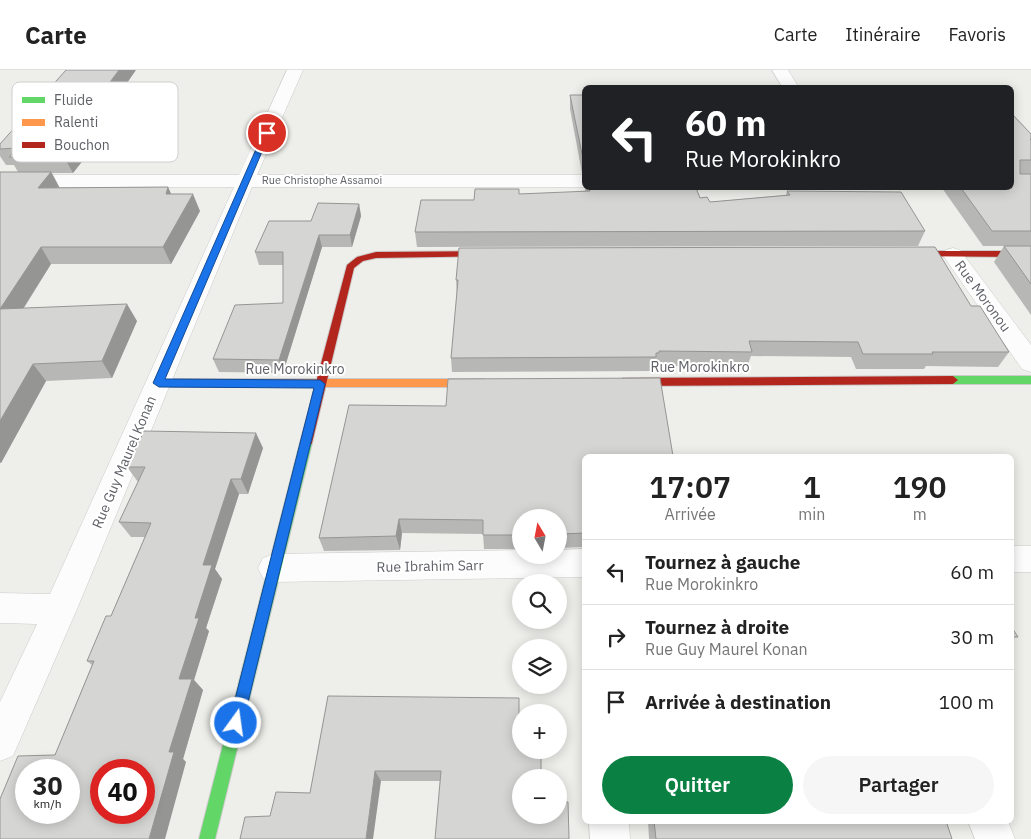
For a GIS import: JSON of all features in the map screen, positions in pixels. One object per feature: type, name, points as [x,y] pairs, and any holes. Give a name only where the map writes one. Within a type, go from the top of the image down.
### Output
[{"type":"street","name":"Rue Guy Maurel Konan","points":[[0,744],[61,609],[295,70]]},
{"type":"street","points":[[780,70],[789,85]]},
{"type":"street","name":"Rue Christophe Assamoi","points":[[0,181],[582,181]]},
{"type":"street","points":[[207,839],[350,267],[360,258],[376,254],[505,254]]},
{"type":"street","points":[[893,254],[1031,254]]},
{"type":"street","name":"Rue Moronou","points":[[952,254],[1031,363]]},
{"type":"street","name":"Rue Morokinkro","points":[[606,382],[1031,380]]},
{"type":"street","name":"Rue Morokinkro","points":[[159,383],[498,383]]},
{"type":"street","points":[[1014,559],[1031,559]]},
{"type":"street","name":"Rue Ibrahim Sarr","points":[[274,568],[582,563]]},
{"type":"street","points":[[0,608],[61,609]]},
{"type":"street","points":[[609,824],[610,839]]},
{"type":"street","points":[[989,824],[995,839]]},
{"type":"building","points":[[66,70],[119,70],[110,82],[55,82]]},
{"type":"building","points":[[570,95],[582,95],[582,154]]},
{"type":"building","points":[[1014,116],[1031,134],[1031,160],[1020,160],[1020,174],[1031,174],[1031,231],[992,231],[962,190],[1014,190]]},
{"type":"building","points":[[12,131],[12,148],[0,149],[0,144]]},
{"type":"building","points":[[0,172],[51,172],[38,188],[168,187],[166,194],[193,194],[163,247],[41,247],[0,309]]},
{"type":"building","points":[[475,189],[519,189],[519,194],[697,190],[700,198],[707,197],[710,202],[790,195],[787,191],[901,192],[925,231],[415,232],[421,200],[474,200]]},
{"type":"building","points":[[318,203],[359,204],[350,235],[319,235],[279,360],[213,359],[235,305],[283,303],[283,252],[255,252],[269,221],[311,221]]},
{"type":"building","points":[[1004,246],[1031,246],[1031,284]]},
{"type":"building","points":[[935,247],[971,306],[980,306],[1009,352],[863,354],[858,342],[749,341],[752,352],[659,351],[659,353],[656,353],[656,357],[451,358],[459,248]]},
{"type":"building","points":[[127,304],[102,361],[33,364],[0,421],[0,309]]},
{"type":"building","points":[[660,378],[673,454],[582,454],[582,533],[568,534],[568,509],[512,509],[512,535],[483,535],[483,520],[399,519],[396,536],[319,538],[349,405],[446,406],[448,379]]},
{"type":"building","points":[[144,431],[256,433],[241,479],[231,479],[203,565],[212,565],[195,618],[199,618],[179,679],[192,679],[169,752],[174,752],[155,818],[155,759],[90,759],[90,824],[153,824],[149,839],[0,839],[0,799],[15,763],[15,824],[80,824],[80,759],[17,759],[18,756],[55,755],[94,661],[87,661],[106,616],[111,616],[151,523],[119,522],[145,467],[127,467]]},
{"type":"building","points":[[328,696],[519,698],[519,704],[512,704],[512,759],[541,759],[541,769],[512,769],[512,824],[567,824],[568,802],[569,839],[435,839],[441,771],[375,771],[366,839],[240,839],[245,817],[270,816],[276,792],[310,793]]},
{"type":"building","points":[[654,824],[947,824],[952,839],[656,839]]},
{"type":"traffic: fast","points":[[953,380],[1031,380]]},
{"type":"traffic: fast","points":[[207,839],[306,443]]},
{"type":"traffic: slow","points":[[159,383],[485,383]]},
{"type":"traffic: jam","points":[[306,443],[350,267],[360,259],[376,255],[497,254]]},
{"type":"traffic: jam","points":[[903,254],[1031,254]]},
{"type":"traffic: jam","points":[[623,382],[953,380]]},
{"type":"route","points":[[236,723],[320,384],[159,383],[267,133]]}]
